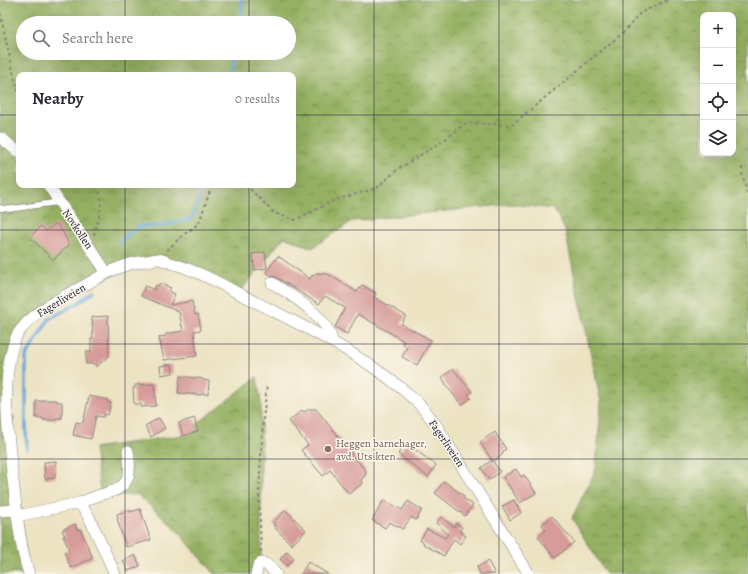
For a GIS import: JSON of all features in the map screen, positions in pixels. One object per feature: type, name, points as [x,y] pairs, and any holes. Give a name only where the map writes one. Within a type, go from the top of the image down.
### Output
[{"type":"street","points":[[0,138],[16,151]]},
{"type":"street","name":"Novkollen","points":[[50,188],[108,273]]},
{"type":"street","name":"Fagerliveien","points":[[29,574],[23,553],[16,513],[5,408],[8,355],[17,334],[32,317],[43,309],[70,293],[124,266],[158,259],[185,267],[213,280],[332,342],[366,362],[395,383],[418,403],[436,425],[529,574]]},
{"type":"street","points":[[272,283],[297,299],[315,314],[327,328],[331,335],[332,342]]},
{"type":"street","points":[[0,511],[16,513],[79,503],[111,492],[126,482],[129,475],[130,464],[128,451]]},
{"type":"street","points":[[79,503],[89,517],[115,574]]},
{"type":"street","points":[[256,574],[258,566],[261,563],[267,564],[276,574]]},
{"type":"lane","points":[[0,208],[10,209],[60,202]]},
{"type":"path","points":[[249,188],[274,213],[295,220],[335,200],[377,188],[398,169],[443,141],[466,123],[512,125],[625,31],[640,14],[668,0]]},
{"type":"path","points":[[0,13],[16,84]]},
{"type":"path","points":[[742,167],[742,174],[748,196]]},
{"type":"path","points":[[90,246],[94,238],[102,203],[99,188]]},
{"type":"path","points":[[158,259],[182,236],[199,223],[211,188]]},
{"type":"path","points":[[261,563],[262,547],[259,495],[263,420],[267,385]]},
{"type":"green space","points":[[0,0],[748,0],[748,574],[606,574],[572,518],[596,469],[601,403],[565,230],[554,209],[511,204],[352,221],[312,248],[284,237],[239,293],[155,257],[57,299],[16,337],[9,413],[15,418],[9,426],[28,574],[0,574]]},
{"type":"green space","points":[[257,377],[261,402],[261,562],[259,574],[215,574],[174,527],[137,494],[101,498],[94,448],[183,435]]},
{"type":"building","points":[[56,223],[63,232],[69,245],[53,260],[30,237],[41,226],[46,231]]},
{"type":"building","points":[[265,252],[267,268],[255,270],[252,254]]},
{"type":"building","points":[[278,256],[310,279],[312,275],[313,276],[316,273],[328,274],[357,292],[362,285],[376,293],[374,297],[406,316],[401,324],[431,340],[417,365],[402,357],[407,347],[403,344],[404,341],[358,314],[347,334],[335,327],[345,308],[325,296],[319,304],[266,272]]},
{"type":"building","points":[[160,283],[171,288],[169,291],[175,294],[170,305],[192,301],[195,315],[198,314],[201,330],[194,331],[197,356],[164,360],[159,337],[166,336],[166,334],[183,331],[179,312],[141,296],[145,286],[154,290],[156,285],[158,286]]},
{"type":"building","points":[[108,316],[109,356],[96,367],[96,364],[86,364],[86,352],[91,352],[91,339],[93,339],[92,317]]},
{"type":"building","points":[[172,364],[173,373],[161,375],[160,366]]},
{"type":"building","points":[[453,369],[472,392],[468,395],[471,398],[462,405],[448,388],[442,377]]},
{"type":"building","points":[[180,376],[209,381],[208,394],[201,395],[178,393]]},
{"type":"building","points":[[154,384],[156,406],[141,407],[141,404],[134,404],[133,388],[135,388],[135,385]]},
{"type":"building","points":[[89,396],[108,400],[107,402],[111,403],[108,415],[104,414],[104,417],[96,416],[91,439],[73,435],[76,422],[83,423]]},
{"type":"building","points":[[57,400],[57,402],[62,402],[62,418],[56,418],[56,420],[43,420],[43,418],[36,418],[36,401]]},
{"type":"building","points":[[309,409],[316,409],[366,471],[365,476],[361,480],[363,483],[349,494],[330,470],[323,476],[301,450],[308,445],[289,421],[302,410],[304,412]]},
{"type":"building","points":[[159,418],[165,428],[151,437],[145,426]]},
{"type":"building","points":[[194,418],[198,431],[183,436],[179,423]]},
{"type":"building","points":[[495,432],[506,449],[502,452],[502,455],[493,462],[480,442]]},
{"type":"building","points":[[406,443],[436,465],[428,477],[398,454]]},
{"type":"building","points":[[492,460],[500,472],[489,480],[481,468]]},
{"type":"building","points":[[56,461],[55,478],[45,479],[44,462]]},
{"type":"building","points":[[516,469],[521,477],[524,475],[536,493],[520,503],[503,477]]},
{"type":"building","points":[[444,481],[473,505],[465,516],[435,493]]},
{"type":"building","points":[[384,500],[402,510],[408,501],[422,510],[416,520],[411,517],[403,529],[389,522],[385,528],[372,520]]},
{"type":"building","points":[[514,500],[521,513],[510,520],[502,506]]},
{"type":"building","points":[[140,509],[151,540],[126,547],[117,519],[117,514],[129,510],[130,512]]},
{"type":"building","points":[[285,510],[306,530],[292,545],[274,527],[275,526],[273,523]]},
{"type":"building","points":[[552,516],[574,542],[555,558],[538,537],[546,530],[542,525]]},
{"type":"building","points":[[441,517],[454,527],[456,523],[462,527],[459,531],[466,536],[460,544],[454,539],[444,556],[423,544],[424,543],[420,540],[427,529],[445,538],[448,534],[436,523]]},
{"type":"building","points":[[75,524],[77,530],[80,529],[93,558],[71,568],[64,552],[69,549],[62,530]]},
{"type":"building","points":[[287,551],[294,558],[287,566],[280,559]]},
{"type":"building","points":[[135,555],[140,566],[128,571],[123,561]]},
{"type":"building","points":[[488,561],[495,574],[480,574],[477,567]]},
{"type":"building","points":[[308,562],[328,574],[301,574]]},
{"type":"waterway","points":[[241,0],[242,16]]},
{"type":"waterway","points":[[229,72],[231,60]]},
{"type":"waterway","points":[[119,244],[123,238],[140,226],[160,226],[191,219],[202,188]]},
{"type":"waterway","points":[[27,449],[26,356],[49,319],[78,303],[94,291]]},
{"type":"place","name":"Heggen barnehager, avd. Utsikten","points":[[328,449]]}]
